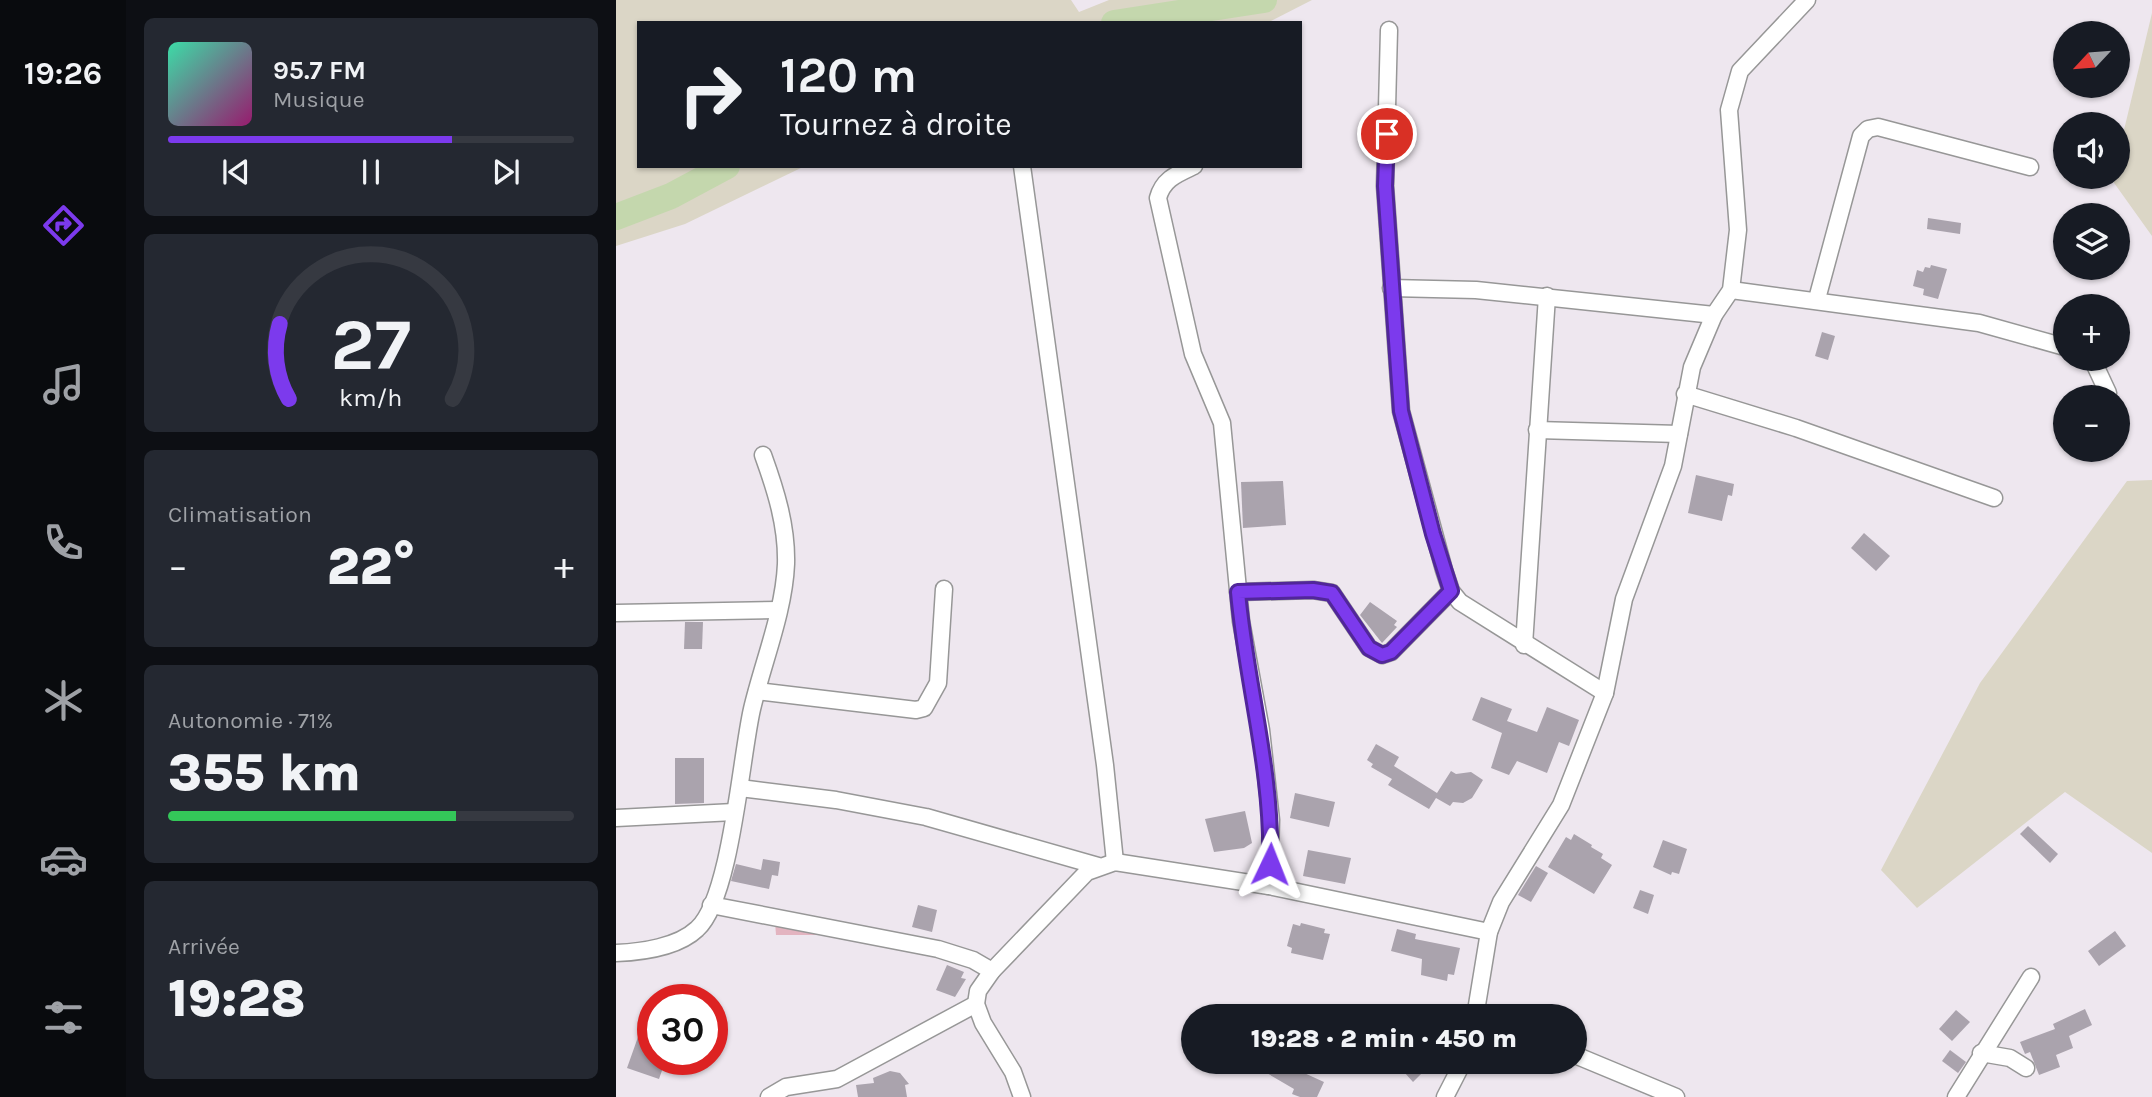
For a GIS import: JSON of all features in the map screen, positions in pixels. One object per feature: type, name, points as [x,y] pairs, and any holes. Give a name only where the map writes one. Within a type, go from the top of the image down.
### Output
[{"type":"street","points":[[1477,1004],[1489,932],[1501,902],[1561,805],[1605,693],[1624,599],[1673,466],[1692,367],[1714,315],[1731,290],[1738,230],[1730,110],[1732,95],[1740,71],[1807,0]]},
{"type":"street","points":[[1390,30],[1385,186],[1401,411],[1451,591],[1460,602],[1524,645],[1605,693]]},
{"type":"street","points":[[1817,299],[1861,136],[1868,129],[1890,130],[2030,167]]},
{"type":"street","points":[[1022,168],[1105,765],[1115,862]]},
{"type":"street","points":[[1190,168],[1169,178],[1160,188],[1158,198],[1193,354],[1222,423],[1238,592],[1261,730],[1271,820],[1269,886]]},
{"type":"street","points":[[1391,288],[1476,290],[1714,315]]},
{"type":"street","points":[[1731,290],[1817,299],[1979,323],[2053,344]]},
{"type":"street","points":[[1524,645],[1547,296]]},
{"type":"street","points":[[1685,394],[1796,428],[1994,498]]},
{"type":"street","points":[[1537,430],[1679,434]]},
{"type":"street","points":[[616,953],[657,947],[696,930],[711,905],[725,864],[757,691],[786,567],[786,534],[763,455]]},
{"type":"street","points":[[757,691],[916,710],[924,708],[938,683],[944,589]]},
{"type":"street","points":[[1238,592],[1313,590],[1332,593],[1369,648],[1382,655],[1391,652],[1451,591]]},
{"type":"street","points":[[616,613],[778,610]]},
{"type":"street","points":[[740,788],[836,800],[926,817],[1098,866]]},
{"type":"street","points":[[616,818],[734,812]]},
{"type":"street","points":[[1022,1097],[1013,1072],[983,1023],[976,1004],[978,991],[992,971],[1076,882],[1098,866],[1115,862],[1269,886],[1489,932]]},
{"type":"street","points":[[711,905],[938,949],[973,960],[992,971]]},
{"type":"street","points":[[1956,1097],[1981,1053],[2031,977]]},
{"type":"street","points":[[769,1097],[786,1087],[837,1079],[976,1004]]},
{"type":"street","points":[[1981,1053],[2010,1058],[2026,1068]]},
{"type":"street","points":[[1587,1060],[1676,1097]]},
{"type":"street","points":[[1445,1097],[1457,1074]]},
{"type":"shaded area","points":[[616,0],[1071,0],[1079,12],[1109,0],[1312,0],[1271,21],[637,21],[637,168],[801,168],[685,224],[616,246]]},
{"type":"shaded area","points":[[2152,13],[2152,236],[2118,189],[2130,189],[2128,112]]},
{"type":"shaded area","points":[[2152,480],[2152,853],[2065,792],[1917,908],[1881,870],[1980,683],[2127,481]]},
{"type":"shaded area","points":[[782,914],[808,915],[816,935],[776,935],[775,921]]},
{"type":"building","points":[[1928,218],[1961,223],[1960,234],[1927,229]]},
{"type":"building","points":[[1931,265],[1947,269],[1938,299],[1923,295],[1924,289],[1913,286],[1917,270],[1923,272],[1925,267],[1930,268]]},
{"type":"building","points":[[1822,332],[1835,336],[1828,360],[1815,356]]},
{"type":"building","points":[[1696,475],[1734,484],[1732,496],[1728,495],[1722,521],[1688,513]]},
{"type":"building","points":[[1283,481],[1286,525],[1243,528],[1241,482]]},
{"type":"building","points":[[1864,533],[1890,556],[1876,571],[1851,548]]},
{"type":"building","points":[[1370,602],[1397,621],[1394,625],[1397,627],[1382,643],[1360,615]]},
{"type":"building","points":[[685,622],[703,622],[702,649],[684,649]]},
{"type":"building","points":[[1481,697],[1512,709],[1507,721],[1537,732],[1547,707],[1579,720],[1569,746],[1559,742],[1547,773],[1517,761],[1509,775],[1491,768],[1502,733],[1472,720]]},
{"type":"building","points":[[1376,744],[1399,757],[1394,766],[1437,793],[1451,771],[1456,774],[1471,772],[1483,780],[1472,798],[1463,803],[1453,802],[1450,806],[1436,798],[1429,809],[1388,785],[1392,779],[1371,767],[1373,764],[1367,760]]},
{"type":"building","points":[[675,758],[704,758],[704,803],[675,804]]},
{"type":"building","points":[[1295,793],[1335,802],[1329,827],[1290,818]]},
{"type":"building","points":[[1245,811],[1252,843],[1244,848],[1214,852],[1205,819]]},
{"type":"building","points":[[2028,826],[2058,854],[2050,863],[2020,834]]},
{"type":"building","points":[[1574,834],[1592,845],[1591,847],[1603,854],[1601,858],[1612,865],[1594,894],[1548,867],[1566,837],[1571,840]]},
{"type":"building","points":[[1663,840],[1687,849],[1679,874],[1672,872],[1671,875],[1653,867]]},
{"type":"building","points":[[1308,850],[1351,858],[1345,884],[1303,876]]},
{"type":"building","points":[[763,859],[780,862],[778,876],[772,875],[769,889],[731,881],[736,864],[761,870]]},
{"type":"building","points":[[1536,866],[1548,873],[1531,902],[1518,895]]},
{"type":"building","points":[[1640,890],[1654,895],[1648,914],[1633,908]]},
{"type":"building","points":[[918,905],[937,910],[932,932],[912,927]]},
{"type":"building","points":[[1301,923],[1325,929],[1324,933],[1330,934],[1323,960],[1291,953],[1292,948],[1287,946],[1293,924],[1300,926]]},
{"type":"building","points":[[1397,929],[1416,934],[1415,939],[1460,948],[1454,975],[1448,974],[1447,981],[1421,975],[1422,959],[1391,951]]},
{"type":"building","points":[[2115,931],[2126,946],[2099,966],[2088,951]]},
{"type":"building","points":[[947,965],[964,972],[961,978],[966,979],[955,997],[936,990]]},
{"type":"building","points":[[2085,1009],[2092,1025],[2069,1036],[2073,1048],[2056,1055],[2060,1067],[2039,1075],[2030,1052],[2025,1054],[2020,1042],[2055,1029],[2053,1024]]},
{"type":"building","points":[[1956,1010],[1970,1022],[1952,1041],[1939,1029]]},
{"type":"building","points":[[637,1040],[637,1071],[627,1068]]},
{"type":"building","points":[[1950,1050],[1966,1062],[1958,1073],[1942,1061]]},
{"type":"building","points":[[890,1071],[900,1073],[909,1084],[905,1085],[907,1097],[858,1097],[856,1085],[874,1083],[873,1078]]},
{"type":"building","points":[[1268,1074],[1306,1074],[1324,1082],[1317,1097],[1300,1097],[1292,1094],[1294,1089]]},
{"type":"building","points":[[1406,1074],[1421,1074],[1413,1082]]},
{"type":"waterway","points":[[1127,21],[1264,0]]},
{"type":"waterway","points":[[616,217],[671,196],[723,168]]},
{"type":"route","points":[[1270,864],[1271,820],[1261,730],[1238,592],[1313,590],[1332,593],[1369,648],[1382,655],[1391,652],[1451,591],[1401,411],[1385,186],[1387,134]]}]
